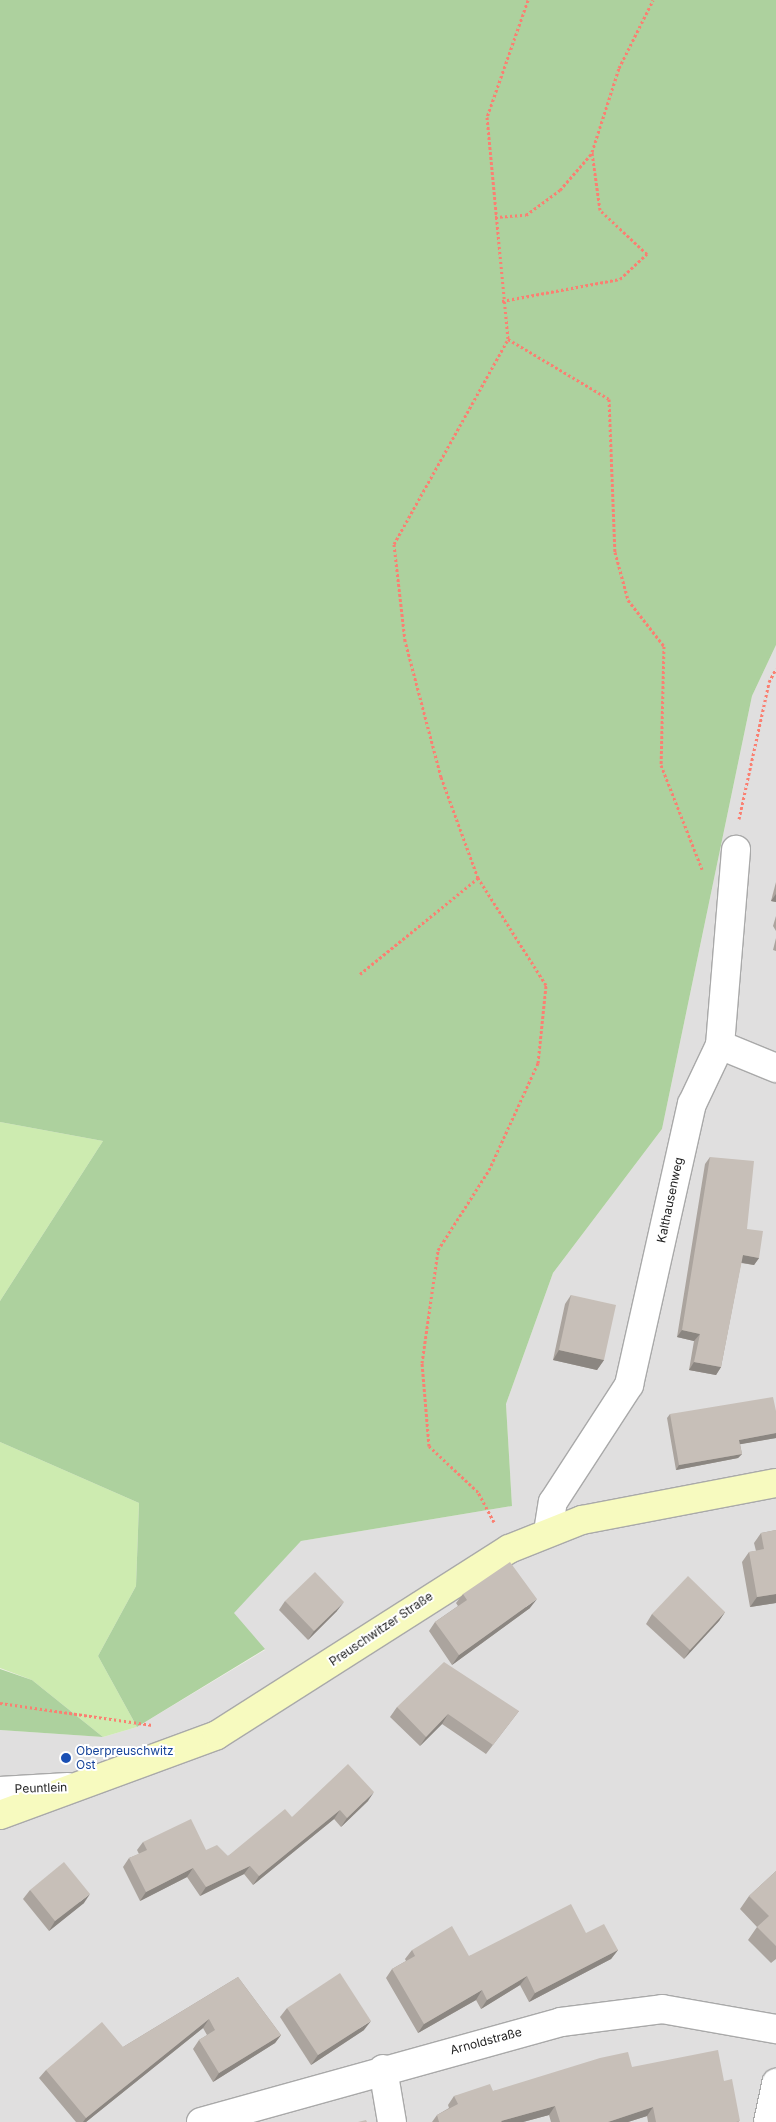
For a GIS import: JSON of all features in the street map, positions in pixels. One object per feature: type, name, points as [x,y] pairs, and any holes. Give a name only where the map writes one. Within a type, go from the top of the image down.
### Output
[{"type":"street","name":"Kalthausenweg","points":[[548,1532],[553,1502],[629,1385],[692,1104],[720,1044],[736,850]]},
{"type":"street","points":[[720,1044],[776,1068]]},
{"type":"street","name":"Preuschwitzer Straße","points":[[0,1816],[82,1787],[217,1735],[509,1548],[548,1532],[656,1503],[776,1483]]},
{"type":"street","name":"Peuntlein","points":[[0,1790],[82,1787]]},
{"type":"street","name":"Arnoldstraße","points":[[201,2122],[383,2069],[561,2022],[662,2009],[776,2029]]},
{"type":"street","points":[[383,2069],[392,2122]]},
{"type":"street","points":[[768,2122],[776,2083]]},
{"type":"path","points":[[509,1548],[478,1492],[429,1446],[422,1363],[438,1250],[489,1170],[538,1063],[546,985],[478,878],[442,777],[405,641],[394,544],[508,339],[502,301],[486,117],[528,0]]},
{"type":"path","points":[[495,217],[526,214],[560,190],[592,152],[619,68],[653,0]]},
{"type":"path","points":[[502,301],[620,279],[647,254],[600,210],[592,152]]},
{"type":"path","points":[[508,339],[608,399],[615,552],[628,600],[664,646],[661,765],[703,872]]},
{"type":"path","points":[[736,850],[735,835],[763,711],[776,669]]},
{"type":"path","points":[[360,974],[478,878]]},
{"type":"path","points":[[0,1704],[158,1726]]},
{"type":"shaded area","points":[[776,645],[776,2122],[0,2122],[0,1730],[103,1737],[137,1727],[265,1650],[233,1613],[301,1541],[512,1506],[506,1404],[553,1273],[662,1129],[752,696]]},
{"type":"green space","points":[[0,0],[776,0],[776,645],[752,696],[662,1129],[553,1273],[506,1404],[512,1506],[301,1541],[234,1613],[265,1649],[137,1727],[98,1656],[136,1586],[139,1503],[0,1442],[0,1301],[103,1141],[0,1122]]},
{"type":"green space","points":[[0,1122],[103,1141],[0,1301]]},
{"type":"green space","points":[[0,1442],[139,1503],[136,1586],[98,1656],[137,1727],[103,1737],[32,1680],[0,1668]]},
{"type":"green space","points":[[0,1669],[32,1680],[103,1737],[0,1730]]},
{"type":"building","points":[[710,1157],[754,1161],[747,1229],[763,1231],[759,1258],[743,1255],[721,1367],[694,1362],[700,1334],[682,1330]]},
{"type":"building","points":[[571,1295],[616,1305],[604,1360],[559,1350]]},
{"type":"building","points":[[773,1397],[776,1411],[776,1433],[739,1440],[742,1454],[679,1465],[670,1414]]},
{"type":"building","points":[[776,1530],[776,1594],[757,1597],[749,1552],[764,1549],[761,1533]]},
{"type":"building","points":[[510,1562],[537,1599],[459,1655],[435,1622],[467,1600],[463,1594]]},
{"type":"building","points":[[315,1572],[344,1602],[314,1631],[285,1601]]},
{"type":"building","points":[[688,1576],[725,1612],[690,1650],[652,1614]]},
{"type":"building","points":[[444,1662],[519,1711],[493,1745],[448,1714],[426,1737],[397,1707]]},
{"type":"building","points":[[348,1764],[374,1792],[347,1818],[340,1810],[259,1876],[250,1866],[206,1887],[193,1868],[146,1892],[129,1858],[147,1850],[143,1842],[191,1819],[206,1850],[217,1845],[228,1856],[285,1809],[292,1817]]},
{"type":"building","points":[[64,1862],[90,1894],[55,1921],[30,1890]]},
{"type":"building","points":[[776,1871],[776,1946],[757,1927],[769,1916],[749,1896]]},
{"type":"building","points":[[571,1904],[586,1933],[604,1924],[618,1950],[535,1993],[527,1976],[487,2000],[482,1990],[424,2024],[392,1969],[415,1956],[412,1950],[452,1926],[469,1956]]},
{"type":"building","points":[[340,1973],[371,2021],[318,2055],[287,2008]]},
{"type":"building","points":[[238,1977],[281,2035],[219,2073],[199,2040],[215,2030],[209,2019],[86,2118],[46,2070],[102,2022],[123,2047]]},
{"type":"building","points":[[718,2050],[724,2081],[732,2079],[740,2121],[656,2122],[653,2107],[608,2122],[560,2122],[555,2106],[502,2122],[439,2122],[437,2115],[458,2104],[454,2096],[490,2084],[493,2091],[600,2058],[628,2052],[632,2067]]},
{"type":"place","name":"Oberpreuschwitz Ost","points":[[66,1758]]}]
